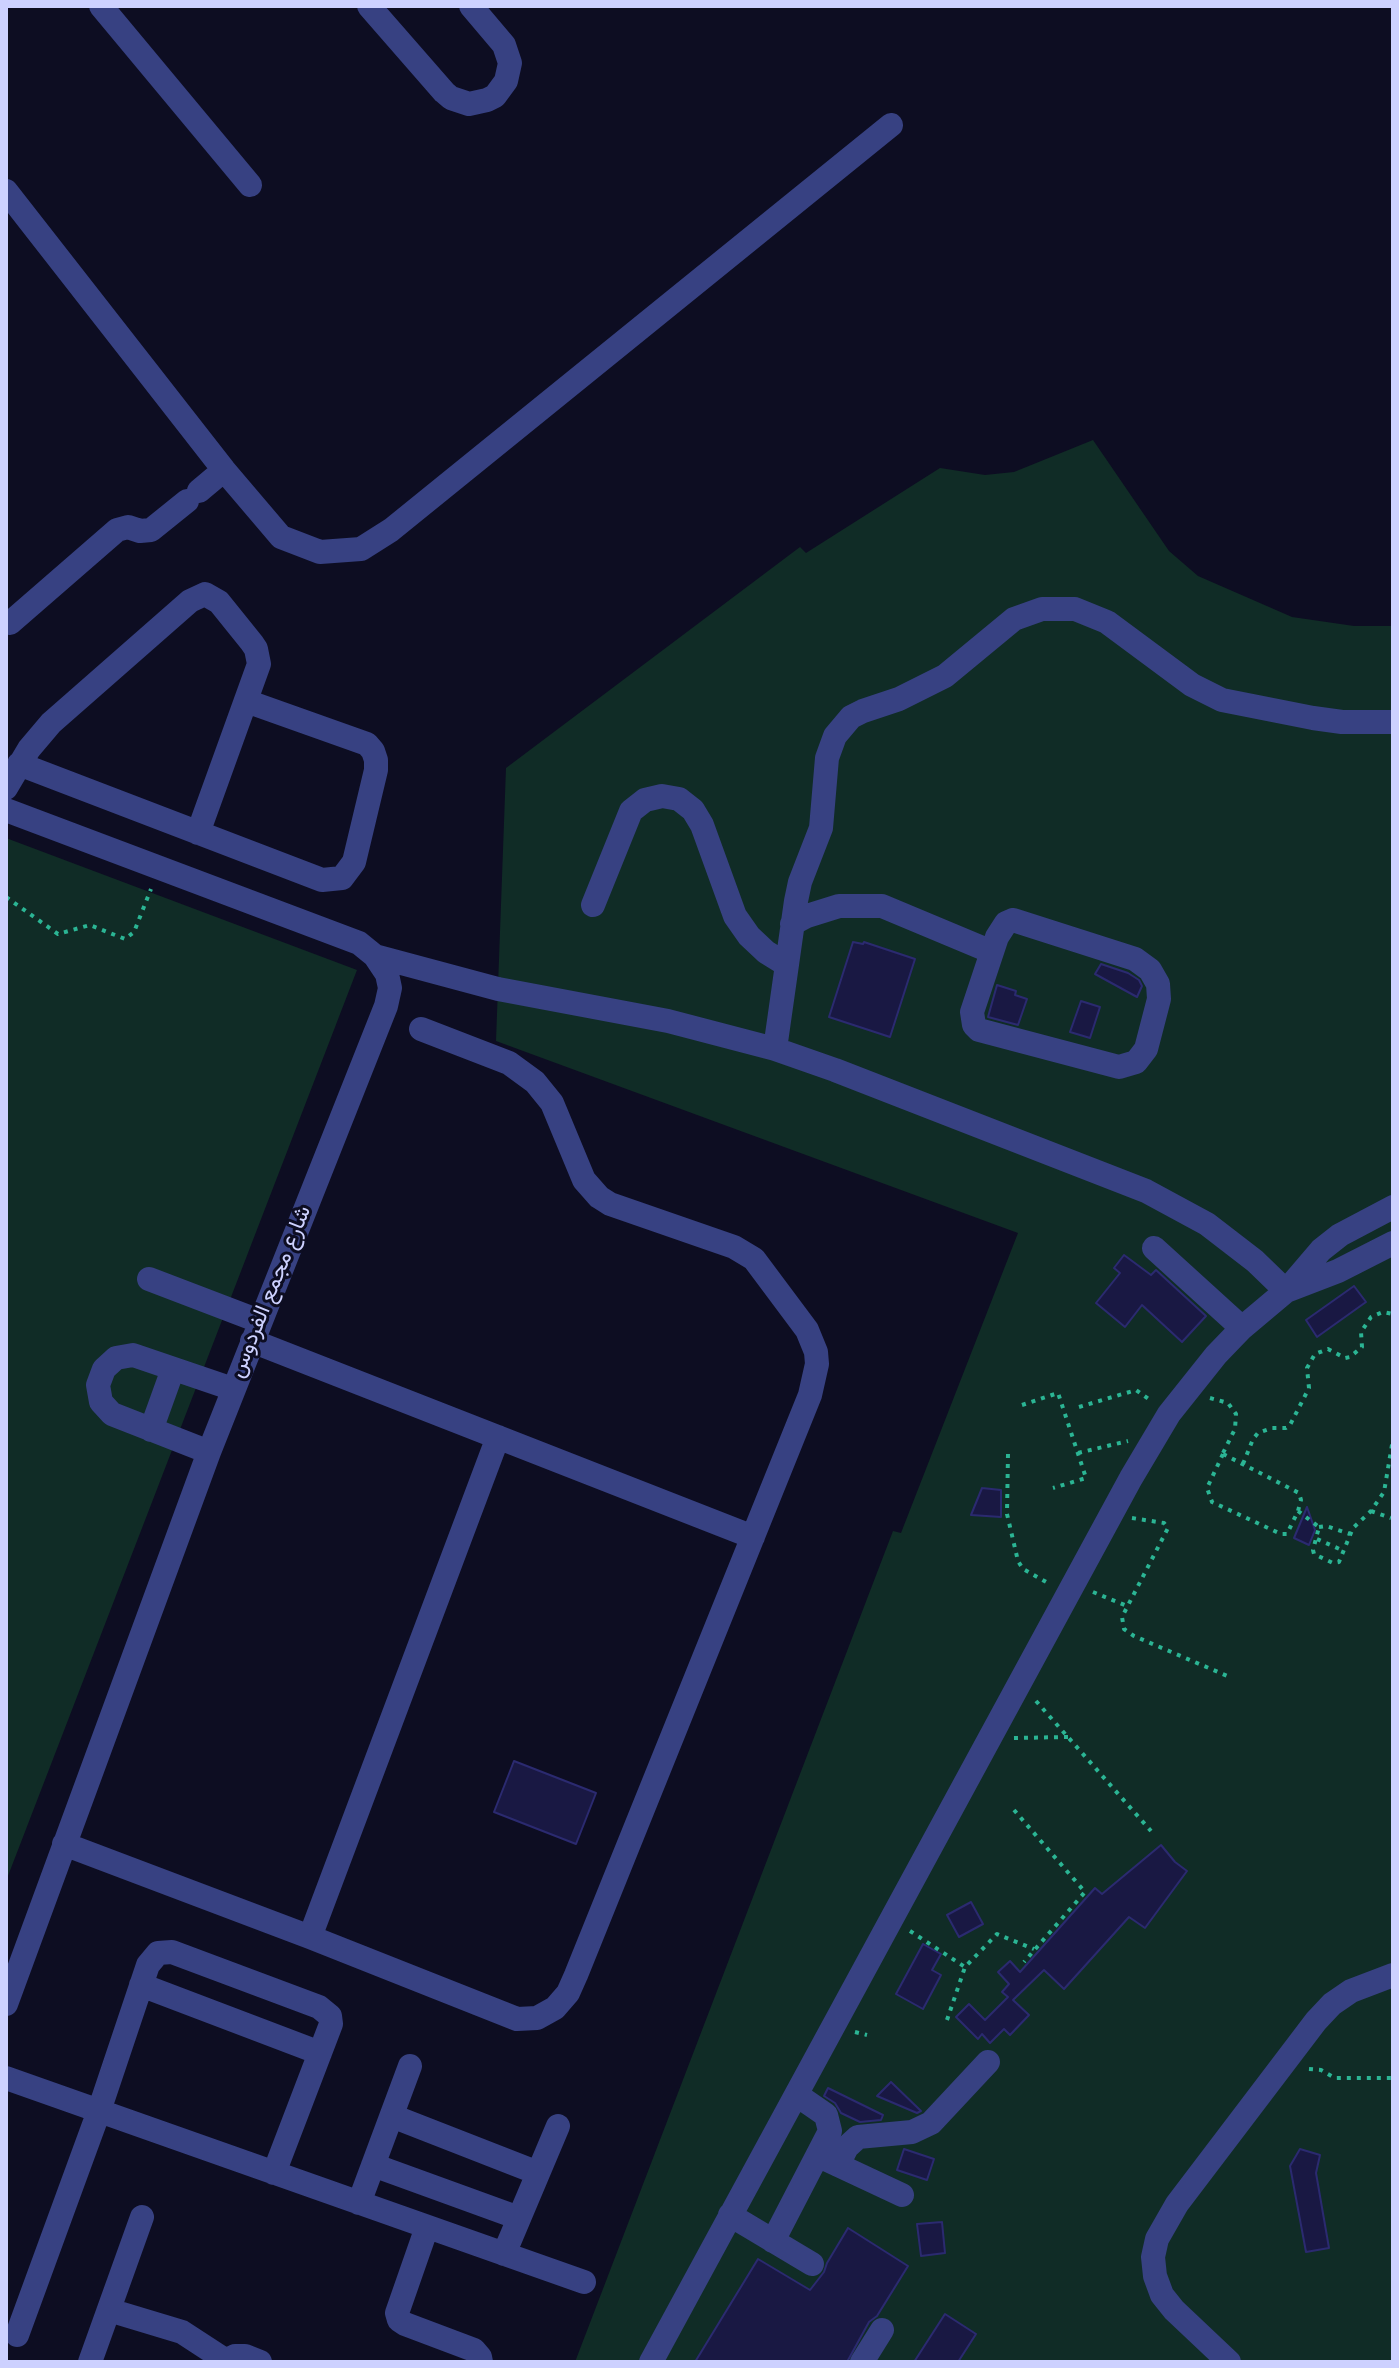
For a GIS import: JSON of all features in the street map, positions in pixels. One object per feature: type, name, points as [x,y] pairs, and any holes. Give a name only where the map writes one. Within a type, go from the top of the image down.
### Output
[{"type":"street","points":[[101,6],[250,185]]},
{"type":"street","points":[[369,6],[444,92],[469,104],[495,96],[506,81],[510,63],[504,45],[471,6]]},
{"type":"street","points":[[6,191],[224,470],[281,537],[320,552],[361,549],[391,530],[891,125]]},
{"type":"street","points":[[10,623],[117,530],[128,527],[140,531],[151,530],[224,470]]},
{"type":"street","points":[[6,788],[19,764],[57,717],[197,596],[205,594],[213,596],[256,649],[259,664],[198,833]]},
{"type":"street","points":[[775,1049],[800,882],[821,828],[830,746],[842,726],[863,711],[899,699],[945,676],[1002,627],[1028,613],[1057,608],[1092,614],[1192,685],[1222,700],[1342,722],[1393,722]]},
{"type":"street","points":[[19,764],[322,880],[342,878],[354,862],[376,770],[373,751],[367,744],[246,701]]},
{"type":"street","points":[[593,905],[631,811],[645,800],[662,796],[679,799],[693,810],[702,825],[735,916],[749,936],[766,952],[787,965]]},
{"type":"street","points":[[6,810],[359,943],[375,956],[498,989],[612,1009],[775,1049],[1146,1191],[1207,1224],[1255,1261],[1286,1291]]},
{"type":"street","points":[[792,924],[839,906],[882,906],[992,952]]},
{"type":"street","points":[[1013,920],[1143,964],[1154,977],[1159,992],[1142,1057],[1128,1066],[1119,1067],[979,1030],[972,1021],[972,1012],[992,952],[1001,929],[1013,920]]},
{"type":"street","name":"شارع مجمع الفردوس","points":[[6,2004],[209,1452],[386,1006],[390,988],[387,974],[375,956]]},
{"type":"street","points":[[64,1844],[517,2019],[537,2018],[555,2008],[568,1993],[576,1975],[810,1395],[817,1364],[816,1352],[807,1330],[762,1267],[744,1252],[610,1204],[599,1197],[579,1171],[552,1103],[544,1091],[509,1063],[421,1029]]},
{"type":"street","points":[[651,2362],[1106,1522],[1174,1407],[1216,1355],[1286,1291],[1303,1268],[1340,1235],[1393,1207]]},
{"type":"street","points":[[1286,1291],[1338,1271],[1393,1243]]},
{"type":"street","points":[[1154,1248],[1242,1328]]},
{"type":"street","points":[[149,1279],[256,1331],[498,1437],[753,1537]]},
{"type":"street","points":[[209,1452],[112,1414],[101,1402],[98,1385],[104,1369],[116,1358],[133,1355],[233,1389]]},
{"type":"street","points":[[151,1430],[173,1369]]},
{"type":"street","points":[[310,1937],[498,1437]]},
{"type":"street","points":[[17,2335],[99,2111],[150,1960],[158,1953],[172,1952],[319,2007],[330,2016],[331,2024],[274,2173]]},
{"type":"street","points":[[1229,2362],[1162,2295],[1155,2276],[1153,2257],[1157,2239],[1177,2204],[1316,2021],[1332,2004],[1372,1981],[1393,1975]]},
{"type":"street","points":[[141,1985],[320,2053]]},
{"type":"street","points":[[773,2241],[828,2160],[858,2137],[912,2132],[931,2123],[988,2062]]},
{"type":"street","points":[[359,2203],[410,2066]]},
{"type":"street","points":[[6,2078],[584,2282]]},
{"type":"street","points":[[797,2095],[829,2120],[828,2160]]},
{"type":"street","points":[[392,2116],[538,2173]]},
{"type":"street","points":[[504,2254],[558,2126]]},
{"type":"street","points":[[828,2160],[902,2195]]},
{"type":"street","points":[[373,2165],[519,2218]]},
{"type":"street","points":[[730,2215],[812,2264]]},
{"type":"street","points":[[90,2362],[142,2217]]},
{"type":"street","points":[[427,2227],[397,2313],[399,2320],[474,2350],[481,2362]]},
{"type":"street","points":[[109,2310],[182,2332],[224,2361],[245,2356],[260,2362]]},
{"type":"street","points":[[862,2362],[882,2330]]},
{"type":"path","points":[[6,897],[58,934],[90,925],[125,939],[134,932],[159,868]]},
{"type":"path","points":[[1243,1464],[1258,1433],[1290,1425],[1309,1388],[1307,1368],[1315,1354],[1328,1349],[1345,1358],[1350,1357],[1362,1347],[1361,1332],[1371,1317],[1383,1312],[1393,1314]]},
{"type":"path","points":[[1079,1407],[1136,1390],[1174,1407],[1216,1398],[1228,1403],[1236,1414],[1235,1429],[1223,1454],[1207,1488],[1209,1497],[1217,1506],[1281,1534],[1289,1531],[1301,1500],[1299,1493],[1223,1454]]},
{"type":"path","points":[[1022,1405],[1058,1393],[1086,1478],[1053,1488]]},
{"type":"path","points":[[1078,1453],[1133,1439],[1149,1446]]},
{"type":"path","points":[[1319,1527],[1313,1550],[1316,1556],[1337,1563],[1350,1534],[1384,1492],[1393,1439]]},
{"type":"path","points":[[1008,1454],[1007,1514],[1018,1561],[1023,1569],[1127,1606]]},
{"type":"path","points":[[1298,1511],[1319,1527],[1326,1526],[1350,1534]]},
{"type":"path","points":[[1371,1511],[1391,1518]]},
{"type":"path","points":[[1106,1522],[1144,1519],[1164,1523],[1168,1528],[1127,1606],[1122,1623],[1129,1634],[1232,1678]]},
{"type":"path","points":[[1316,1539],[1344,1551]]},
{"type":"path","points":[[1020,1682],[1151,1831]]},
{"type":"path","points":[[988,1742],[1027,1736],[1068,1737]]},
{"type":"path","points":[[1014,1810],[1085,1892],[1024,1962]]},
{"type":"path","points":[[892,1919],[965,1967]]},
{"type":"path","points":[[947,2020],[965,1967],[997,1934],[1034,1949]]},
{"type":"path","points":[[1288,2058],[1303,2071],[1315,2069],[1335,2078],[1393,2078]]},
{"type":"green space","points":[[1093,440],[1169,551],[1198,576],[1292,617],[1354,626],[1393,626],[1393,2362],[575,2362],[893,1531],[901,1533],[1018,1233],[496,1041],[506,768],[800,547],[806,553],[940,468],[985,475],[1014,472]]},
{"type":"green space","points":[[6,838],[357,970],[6,1881]]},
{"type":"building","points":[[853,942],[864,942],[915,959],[890,1037],[829,1017]]},
{"type":"building","points":[[1101,964],[1139,980],[1142,986],[1137,997],[1095,974]]},
{"type":"building","points":[[997,985],[1016,991],[1015,995],[1027,999],[1018,1025],[988,1017]]},
{"type":"building","points":[[1081,1001],[1100,1007],[1090,1038],[1070,1032]]},
{"type":"building","points":[[1124,1255],[1151,1275],[1156,1270],[1206,1316],[1182,1342],[1142,1305],[1125,1327],[1096,1303],[1120,1273],[1114,1268]]},
{"type":"building","points":[[1354,1286],[1366,1302],[1317,1337],[1306,1320]]},
{"type":"building","points":[[982,1488],[1001,1490],[1001,1517],[971,1515]]},
{"type":"building","points":[[1307,1507],[1315,1530],[1309,1545],[1294,1538]]},
{"type":"building","points":[[514,1761],[596,1793],[576,1844],[494,1812]]},
{"type":"building","points":[[1161,1845],[1187,1871],[1145,1928],[1129,1917],[1064,1989],[1044,1970],[1013,2000],[1029,2015],[1010,2035],[1004,2029],[990,2043],[982,2034],[978,2039],[956,2017],[969,2004],[985,2020],[1008,1997],[1002,1992],[1009,1984],[998,1972],[1010,1961],[1020,1972],[1095,1888],[1102,1894]]},
{"type":"building","points":[[971,1902],[983,1924],[959,1937],[947,1915]]},
{"type":"building","points":[[923,1944],[941,1954],[932,1970],[941,1975],[923,2009],[896,1994]]},
{"type":"building","points":[[891,2082],[921,2111],[917,2113],[877,2096]]},
{"type":"building","points":[[828,2088],[883,2115],[881,2120],[860,2122],[841,2113],[835,2103],[824,2096]]},
{"type":"building","points":[[904,2149],[934,2159],[927,2180],[897,2170]]},
{"type":"building","points":[[1300,2149],[1320,2155],[1316,2173],[1329,2248],[1306,2252],[1290,2166]]},
{"type":"building","points":[[942,2222],[945,2253],[921,2256],[917,2224]]},
{"type":"building","points":[[848,2228],[908,2266],[877,2316],[869,2322],[847,2362],[695,2362],[758,2259],[810,2290],[824,2272]]},
{"type":"building","points":[[945,2314],[976,2334],[958,2362],[914,2362]]}]
